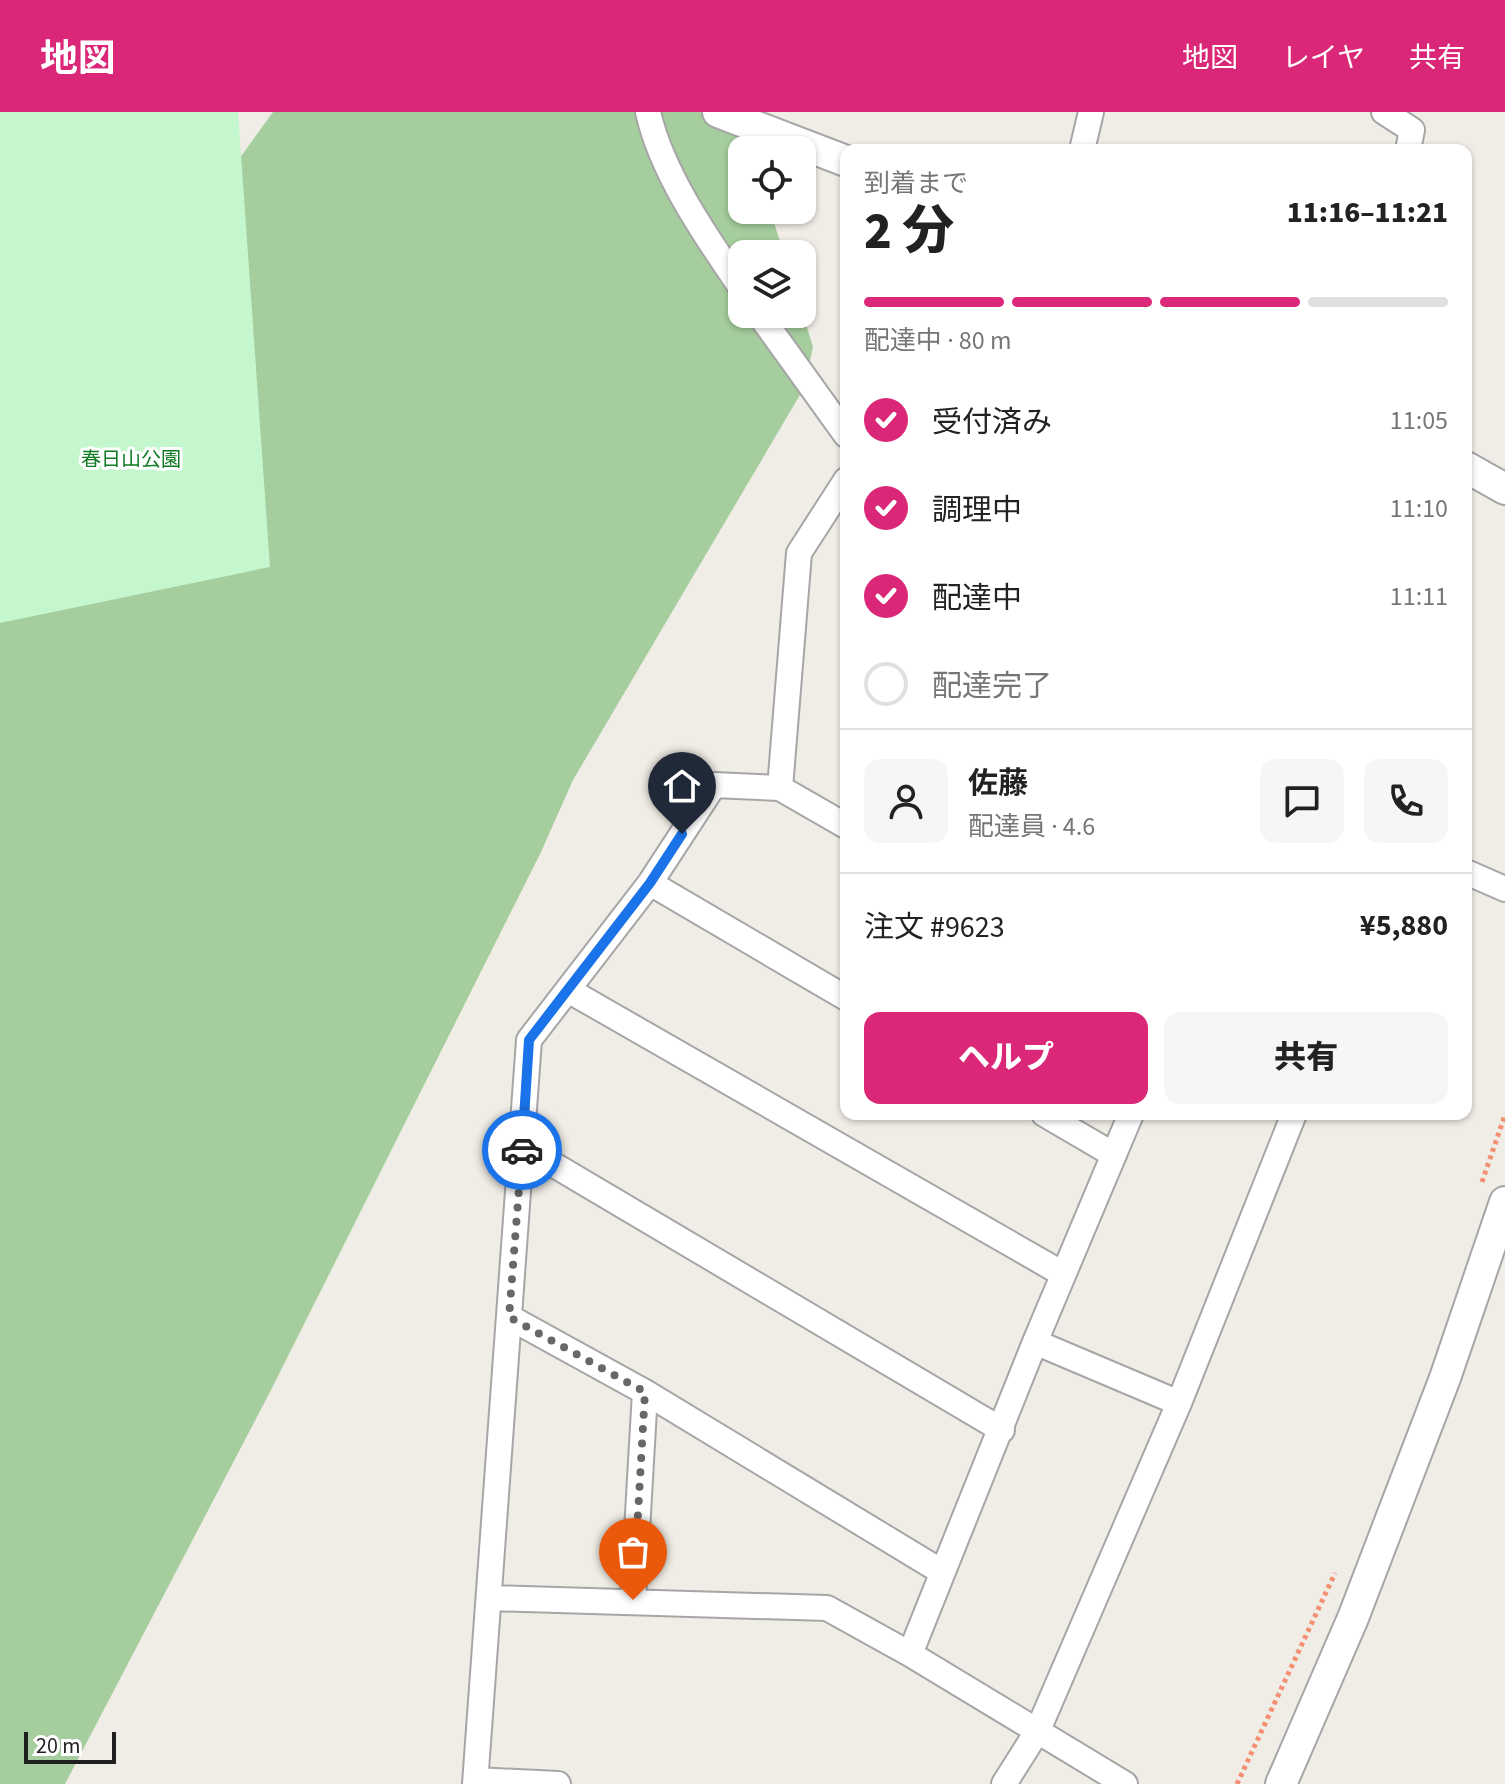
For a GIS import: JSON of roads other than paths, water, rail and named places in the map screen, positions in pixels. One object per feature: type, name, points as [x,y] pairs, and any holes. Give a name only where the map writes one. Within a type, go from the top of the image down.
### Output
[{"type":"street","points":[[648,112],[669,168],[707,238],[728,269]]},
{"type":"street","points":[[718,112],[840,159]]},
{"type":"street","points":[[1083,144],[1091,112]]},
{"type":"street","points":[[1384,112],[1412,130],[1409,144]]},
{"type":"street","points":[[769,328],[840,427]]},
{"type":"street","points":[[1472,470],[1505,489]]},
{"type":"street","points":[[780,788],[799,553],[840,489]]},
{"type":"street","points":[[558,1784],[476,1782],[529,1040],[650,883],[714,785],[780,788],[840,823]]},
{"type":"street","points":[[1472,875],[1505,889]]},
{"type":"street","points":[[650,883],[840,994]]},
{"type":"street","points":[[568,990],[1063,1274]]},
{"type":"street","points":[[1054,1120],[1114,1155]]},
{"type":"street","points":[[910,1654],[1035,1342],[1129,1120]]},
{"type":"street","points":[[1004,1784],[1038,1730],[1179,1403],[1292,1120]]},
{"type":"street","points":[[522,1146],[1002,1430]]},
{"type":"street","points":[[1281,1784],[1353,1618],[1445,1378],[1493,1196]]},
{"type":"street","points":[[509,1317],[645,1392],[942,1572]]},
{"type":"street","points":[[1035,1342],[1179,1403]]},
{"type":"street","points":[[633,1600],[645,1392]]},
{"type":"street","points":[[489,1598],[827,1608],[910,1654],[1125,1784]]},
{"type":"park label","name":"春日山公園","points":[[131,459]]}]
